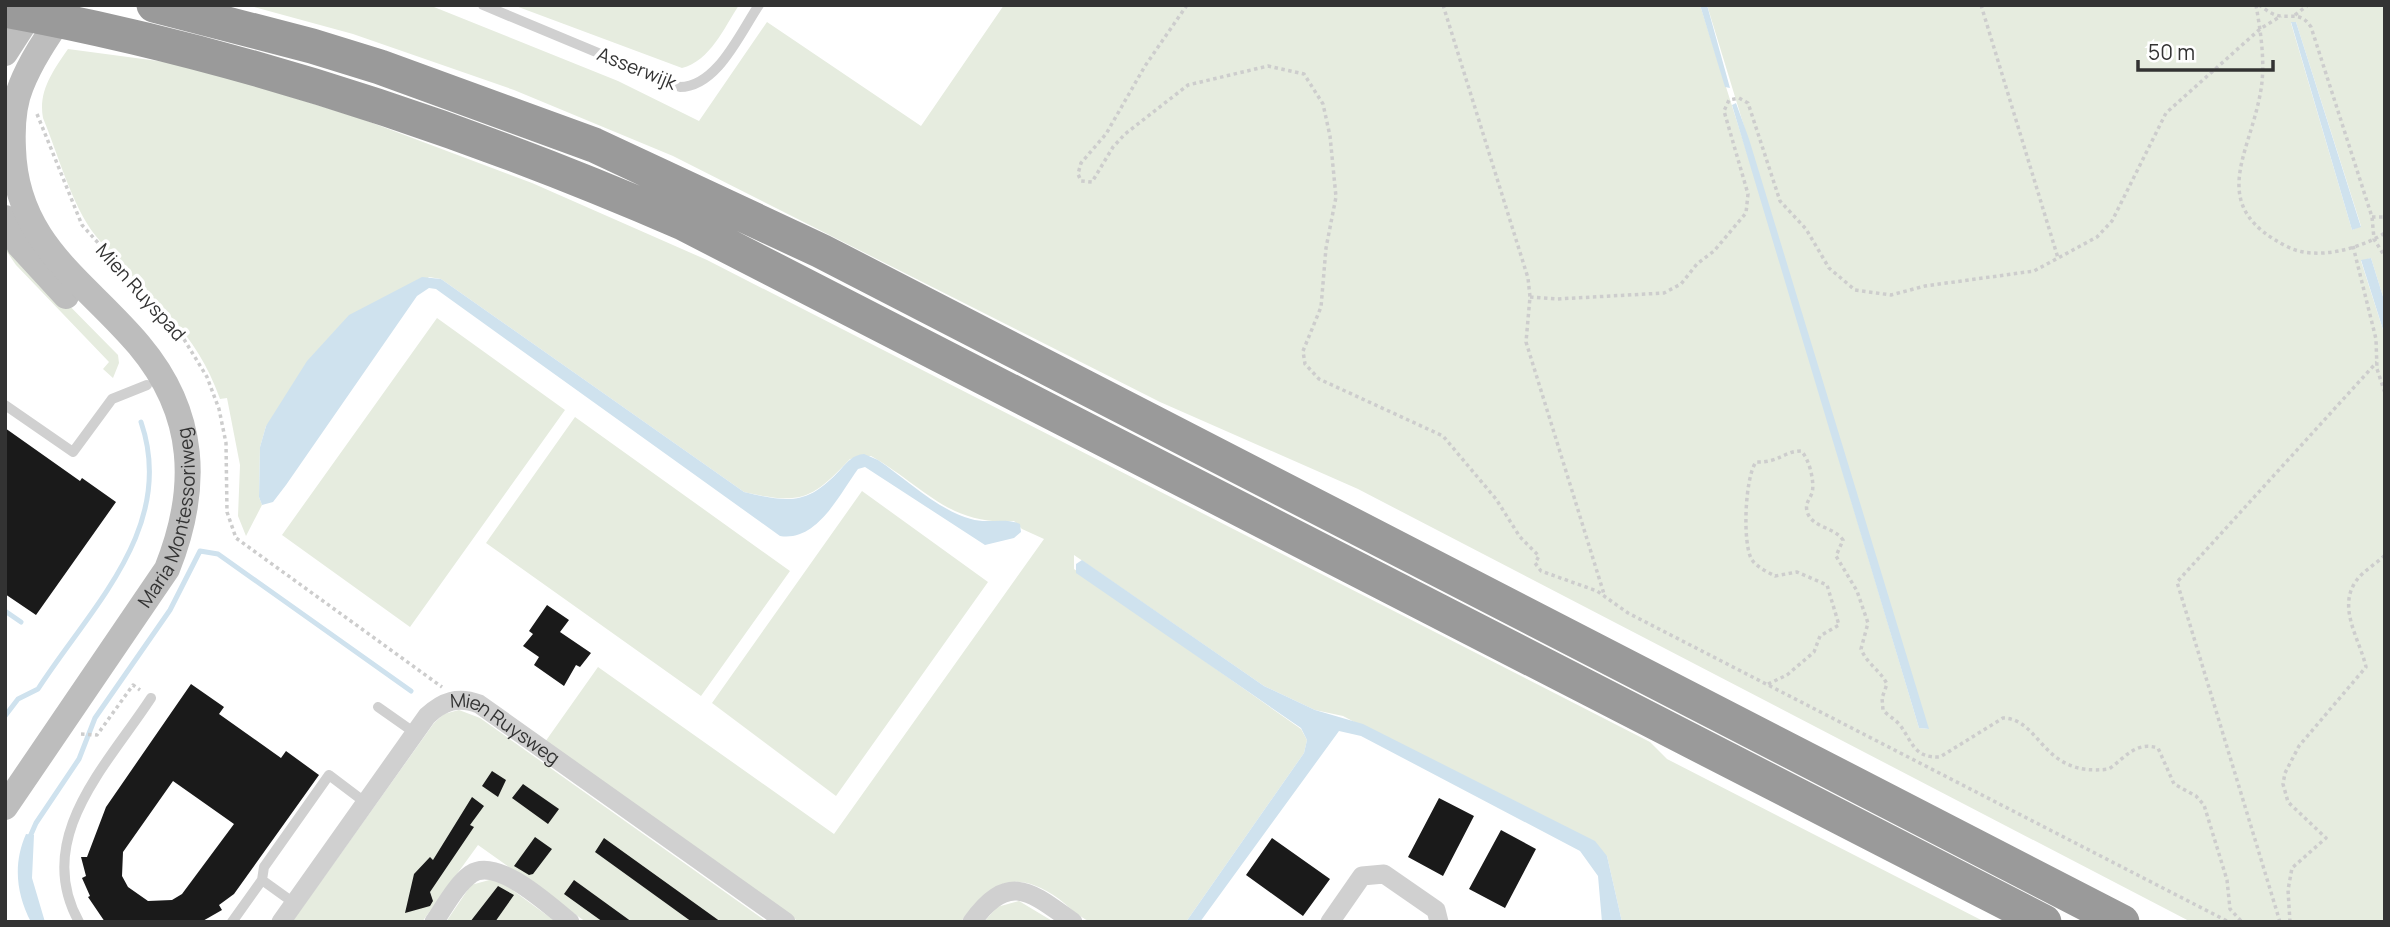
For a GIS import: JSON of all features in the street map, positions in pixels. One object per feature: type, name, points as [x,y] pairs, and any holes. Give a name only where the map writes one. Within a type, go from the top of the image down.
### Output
[{"type":"highway","points":[[153,5],[312,46],[380,67],[594,145],[821,250],[2122,922]]},
{"type":"highway","points":[[5,10],[106,29],[340,92],[569,174],[682,223],[2044,922]]},
{"type":"street","points":[[5,53],[36,5]]},
{"type":"street","name":"Maria Montessoriweg","points":[[5,807],[167,569],[181,535],[187,501],[189,464],[184,432],[164,380],[139,345],[46,247],[20,200],[14,171],[12,130],[20,88],[39,49],[68,5]]},
{"type":"street","name":"Maria Montessoriweg","points":[[5,218],[20,246],[120,351],[147,385],[158,405],[171,444],[174,483],[165,530],[153,560],[5,775]]},
{"type":"street","name":"Mien Ruysweg","points":[[281,922],[427,716],[448,701],[460,699],[479,704],[786,922]]},
{"type":"street","points":[[434,922],[464,880],[481,869],[500,871],[570,922]]},
{"type":"street","points":[[1331,922],[1362,876],[1384,874],[1436,910],[1439,922]]},
{"type":"street","points":[[972,922],[984,904],[1015,890],[1030,891],[1073,922]]},
{"type":"lane","name":"Asserwijk","points":[[483,5],[680,87],[697,85],[704,80],[724,57],[759,5]]},
{"type":"lane","points":[[5,405],[74,452],[112,399],[147,385]]},
{"type":"lane","points":[[79,922],[66,891],[62,863],[69,828],[87,790],[151,698]]},
{"type":"lane","points":[[378,707],[415,733]]},
{"type":"lane","points":[[232,922],[262,880],[264,867],[329,775],[366,803]]},
{"type":"lane","points":[[262,880],[294,903]]},
{"type":"path","points":[[1187,5],[1145,66],[1106,134],[1081,163],[1078,174],[1081,181],[1092,182],[1113,146],[1188,85],[1268,66],[1304,74],[1324,104],[1336,197],[1326,248],[1321,307],[1303,351],[1305,365],[1319,379],[1443,436],[1496,499],[1520,537],[1539,555],[1536,567],[1605,596],[1628,613],[2229,922]]},
{"type":"path","points":[[1443,5],[1528,278],[1531,297],[1527,342],[1605,596]]},
{"type":"path","points":[[1981,5],[2058,258]]},
{"type":"path","points":[[2257,5],[2281,16]]},
{"type":"path","points":[[2257,5],[2260,29],[2260,95],[2238,173],[2247,212],[2266,236],[2294,250],[2324,253],[2353,246],[2385,233]]},
{"type":"path","points":[[2295,15],[2308,5]]},
{"type":"path","points":[[1531,297],[1557,299],[1664,293],[1685,281],[1697,264],[1709,257],[1749,206],[1724,111],[1729,100],[1735,98],[1748,103],[1780,201],[1806,229],[1829,268],[1856,290],[1891,295],[1925,286],[2029,272],[2083,247],[2106,230],[2165,113],[2260,29],[2281,16],[2295,15],[2304,19],[2311,27],[2372,217],[2374,239],[2385,256]]},
{"type":"path","name":"Mien Ruyspad","points":[[35,108],[82,225],[182,336],[207,377],[219,409],[226,443],[227,512],[236,538],[436,682],[444,689],[448,701]]},
{"type":"path","points":[[2372,217],[2385,217]]},
{"type":"path","points":[[2353,246],[2376,339],[2377,362],[2385,393]]},
{"type":"path","points":[[2280,922],[2177,582],[2377,362]]},
{"type":"path","points":[[1766,684],[1787,675],[1814,652],[1820,636],[1839,625],[1827,585],[1797,572],[1775,576],[1752,559],[1747,547],[1746,497],[1752,467],[1756,462],[1776,462],[1793,451],[1801,451],[1807,462],[1813,490],[1806,502],[1806,511],[1815,523],[1839,535],[1843,540],[1836,556],[1857,591],[1868,623],[1861,649],[1869,664],[1882,675],[1887,684],[1882,698],[1883,710],[1901,727],[1912,748],[1930,757],[1940,757],[2003,718],[2020,724],[2054,758],[2074,770],[2109,769],[2130,751],[2149,746],[2158,748],[2174,784],[2196,796],[2204,804],[2227,880],[2230,909],[2242,922]]},
{"type":"path","points":[[2290,922],[2288,890],[2292,868],[2326,838],[2288,802],[2283,784],[2285,773],[2299,746],[2352,682],[2362,675],[2366,667],[2355,638],[2350,595],[2356,582],[2385,555]]},
{"type":"path","points":[[79,734],[94,735],[133,685],[151,698]]},
{"type":"shaded area","points":[[247,5],[429,5],[618,81],[699,121],[767,22],[921,126],[1004,5],[1700,5],[1759,191],[1919,728],[1928,729],[1707,5],[2385,5],[2385,303],[2371,258],[2361,261],[2385,336],[2385,922],[2191,922],[1358,489],[1160,402],[673,156],[514,90],[353,34]],"holes":[[[2296,22],[2361,226],[2352,230],[2291,23]]]},
{"type":"shaded area","points":[[513,5],[739,5],[708,51],[692,64],[682,68]]},
{"type":"shaded area","points":[[68,49],[188,65],[362,119],[532,183],[707,260],[1650,742],[1667,759],[1985,922],[1622,922],[1607,856],[1343,716],[1315,710],[1264,686],[1074,555],[1074,569],[1301,729],[1307,740],[1304,753],[1186,922],[1120,924],[1089,921],[1043,889],[1016,882],[1004,884],[982,897],[961,922],[799,922],[545,742],[598,667],[834,834],[1044,539],[1022,529],[1014,521],[991,521],[954,511],[871,456],[850,459],[825,483],[804,496],[779,498],[744,492],[441,279],[429,277],[266,426],[260,447],[259,497],[262,505],[246,536],[238,516],[240,465],[227,398],[220,399],[209,372],[181,329],[113,256],[87,223],[72,195],[43,118],[45,90],[52,73]]},
{"type":"shaded area","points":[[5,228],[47,283],[118,355],[119,363],[113,378],[103,369],[109,362],[16,265],[5,249]]},
{"type":"shaded area","points":[[437,318],[565,410],[410,627],[282,535]]},
{"type":"shaded area","points":[[575,417],[790,571],[701,696],[486,543]]},
{"type":"shaded area","points":[[862,491],[988,582],[836,796],[712,703]]},
{"type":"shaded area","points":[[459,710],[480,718],[767,922],[586,922],[478,845],[422,922],[292,922],[434,723],[444,714]]},
{"type":"shaded area","points":[[499,880],[556,922],[446,922],[471,885]]},
{"type":"shaded area","points":[[1019,901],[1054,922],[984,922],[997,907]]},
{"type":"water","points":[[1700,5],[1707,5],[1730,88],[1725,87]]},
{"type":"water","points":[[2291,22],[2296,22],[2361,227],[2352,230]]},
{"type":"water","points":[[1736,103],[1929,729],[1919,728],[1732,105]]},
{"type":"water","points":[[2371,258],[2385,303],[2385,336],[2361,260]]},
{"type":"water","points":[[422,277],[441,279],[744,492],[786,499],[808,495],[829,481],[851,459],[864,454],[878,460],[946,509],[977,520],[1014,522],[1020,524],[1021,532],[1014,538],[985,545],[865,467],[858,469],[835,503],[816,524],[793,536],[780,536],[436,289],[429,288],[417,296],[273,502],[262,505],[259,497],[260,447],[266,426],[307,361],[349,315]]},
{"type":"water","points":[[1082,560],[1264,686],[1315,710],[1363,724],[1595,841],[1607,856],[1622,922],[1602,922],[1598,876],[1580,851],[1361,736],[1339,731],[1200,922],[1186,922],[1304,753],[1307,740],[1301,728],[1076,573],[1076,564]]},
{"type":"water","points":[[26,834],[34,835],[32,878],[45,922],[31,922],[19,889],[19,856]]},
{"type":"building","points":[[5,428],[80,481],[82,478],[116,502],[36,615],[5,594]]},
{"type":"building","points":[[547,605],[569,620],[560,632],[591,653],[580,667],[576,665],[564,686],[534,665],[539,657],[523,646],[533,634],[529,631]]},
{"type":"building","points":[[191,684],[224,707],[219,714],[281,758],[286,751],[319,775],[234,894],[219,905],[222,910],[201,922],[105,922],[88,897],[90,896],[82,878],[86,876],[81,857],[87,857],[106,807]],"holes":[[[173,781],[234,824],[182,894],[172,900],[148,901],[128,887],[122,876],[123,852]]]},
{"type":"building","points":[[492,771],[506,780],[498,797],[482,786]]},
{"type":"building","points":[[523,784],[559,809],[548,824],[512,798]]},
{"type":"building","points":[[472,797],[484,806],[470,825],[474,827],[430,892],[433,901],[430,906],[405,913],[414,874],[430,857],[433,860]]},
{"type":"building","points":[[1439,798],[1474,816],[1443,876],[1408,857]]},
{"type":"building","points":[[1501,830],[1536,849],[1505,908],[1469,889]]},
{"type":"building","points":[[535,837],[552,849],[533,874],[529,875],[514,866]]},
{"type":"building","points":[[604,838],[721,922],[692,922],[595,852]]},
{"type":"building","points":[[1272,838],[1330,879],[1303,916],[1246,875]]},
{"type":"building","points":[[574,880],[632,922],[603,922],[564,894]]},
{"type":"building","points":[[498,886],[514,895],[495,922],[470,922]]},
{"type":"waterway","points":[[5,716],[18,699],[38,689],[123,564],[138,531],[148,496],[149,460],[141,422]]},
{"type":"waterway","points":[[29,839],[36,823],[79,759],[95,718],[170,610],[200,551],[218,554],[411,691]]},
{"type":"waterway","points":[[5,611],[21,622]]}]
